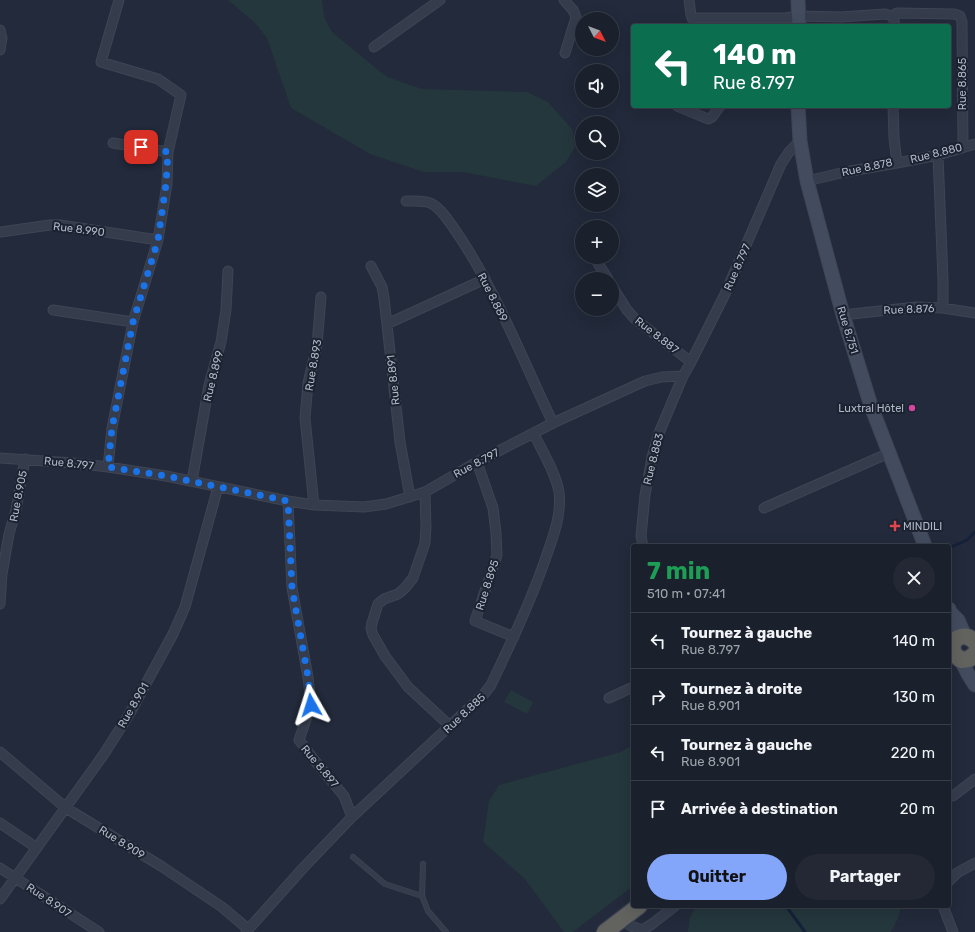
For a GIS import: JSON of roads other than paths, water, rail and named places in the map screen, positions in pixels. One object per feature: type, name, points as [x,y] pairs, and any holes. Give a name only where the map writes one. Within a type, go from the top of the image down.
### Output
[{"type":"highway","points":[[605,932],[636,908]]},
{"type":"main road","points":[[798,0],[799,21]]},
{"type":"main road","name":"Rue 8.751","points":[[798,108],[800,141],[807,181],[843,315],[871,406],[924,544]]},
{"type":"main road","points":[[951,626],[962,648],[968,674],[975,685]]},
{"type":"street","points":[[108,467],[112,428],[133,322],[158,240],[166,184],[168,152],[181,95],[158,79],[101,62],[119,0]]},
{"type":"street","points":[[374,47],[440,0]]},
{"type":"street","points":[[564,0],[573,10],[576,17],[565,53]]},
{"type":"street","points":[[690,0],[692,18],[745,22],[785,18],[799,21],[863,14],[885,14],[893,16],[895,24]]},
{"type":"street","name":"Rue 8.865","points":[[893,16],[897,13],[954,14],[960,16],[962,22],[964,146]]},
{"type":"street","points":[[0,30],[2,38],[0,50]]},
{"type":"street","points":[[682,108],[708,119],[712,117],[719,108]]},
{"type":"street","name":"Rue 8.878","points":[[807,181],[845,172],[897,163],[894,138],[893,108]]},
{"type":"street","name":"Rue 8.797","points":[[0,458],[108,467],[166,476],[314,505],[364,507],[386,504],[425,492],[478,462],[553,423],[645,381],[662,377],[683,376],[735,271],[781,164],[789,152],[800,141]]},
{"type":"street","points":[[113,143],[168,152]]},
{"type":"street","name":"Rue 8.880","points":[[897,163],[938,155],[964,146],[975,144]]},
{"type":"street","points":[[938,155],[943,308]]},
{"type":"street","name":"Rue 8.889","points":[[406,202],[430,202],[437,207],[461,239],[486,279],[553,423]]},
{"type":"street","name":"Rue 8.990","points":[[0,232],[60,225],[158,240]]},
{"type":"street","name":"Rue 8.891","points":[[371,266],[382,286],[400,442],[410,497]]},
{"type":"street","name":"Rue 8.899","points":[[192,481],[209,385],[221,342],[226,310],[228,271]]},
{"type":"street","points":[[387,324],[486,279]]},
{"type":"street","name":"Rue 8.893","points":[[314,505],[305,418],[308,383],[317,345],[321,297]]},
{"type":"street","name":"Rue 8.887","points":[[619,297],[635,319],[691,362]]},
{"type":"street","name":"Rue 8.876","points":[[843,315],[894,308],[916,307],[943,308],[975,313]]},
{"type":"street","points":[[53,310],[133,322]]},
{"type":"street","name":"Rue 8.883","points":[[643,544],[641,536],[645,495],[652,457],[658,433],[683,376]]},
{"type":"street","name":"Rue 8.885","points":[[247,930],[352,817],[484,694],[491,685],[514,637],[557,527],[560,506],[558,490],[551,470],[534,434]]},
{"type":"street","points":[[764,508],[889,453]]},
{"type":"street","name":"Rue 8.905","points":[[0,604],[2,574],[25,459]]},
{"type":"street","name":"Rue 8.895","points":[[478,462],[493,508],[497,554],[475,621],[514,637]]},
{"type":"street","name":"Rue 8.901","points":[[0,899],[104,754],[130,713],[173,634],[185,607],[218,487]]},
{"type":"street","points":[[425,492],[425,543],[413,578],[398,594],[384,599],[378,604],[371,629],[385,656],[408,687],[450,726]]},
{"type":"street","name":"Rue 8.897","points":[[288,501],[292,588],[309,683],[311,705],[299,740],[342,793],[352,817]]},
{"type":"street","points":[[609,698],[631,688]]},
{"type":"street","name":"Rue 8.909","points":[[0,752],[66,808],[161,866],[222,907],[247,930]]},
{"type":"street","points":[[951,796],[975,779]]},
{"type":"street","points":[[0,823],[37,848]]},
{"type":"street","points":[[951,878],[957,873],[975,863]]},
{"type":"street","name":"Rue 8.907","points":[[0,868],[16,877],[92,930]]},
{"type":"street","points":[[622,919],[631,926],[642,930],[672,908]]},
{"type":"street","points":[[944,908],[953,932]]},
{"type":"lane","points":[[353,857],[386,884],[422,896]]},
{"type":"lane","points":[[423,864],[422,896],[428,911],[446,932]]},
{"type":"waterway","points":[[951,547],[967,540],[975,532]]},
{"type":"waterway","points":[[787,908],[805,932]]},
{"type":"place","name":"Luxtral Hôtel","points":[[912,408]]},
{"type":"place","name":"MINDILI","points":[[895,526]]}]
